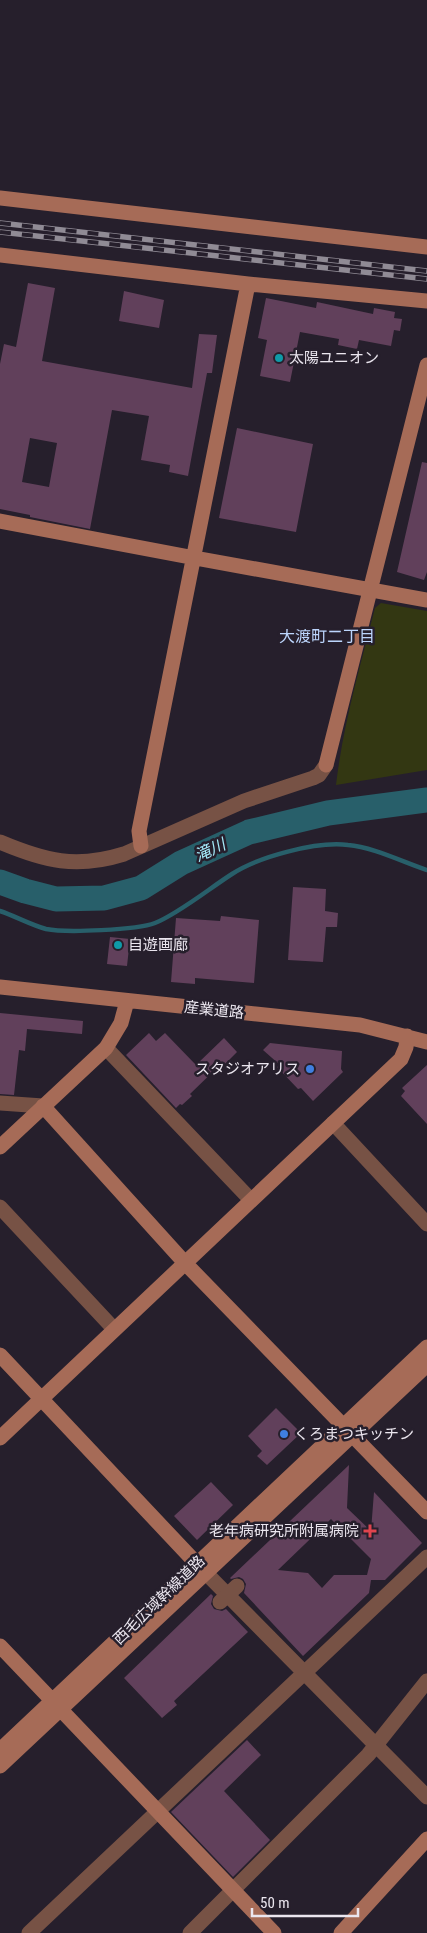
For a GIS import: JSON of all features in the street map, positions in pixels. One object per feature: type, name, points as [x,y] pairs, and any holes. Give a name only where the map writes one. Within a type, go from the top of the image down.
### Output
[{"type":"street","points":[[0,198],[427,247]]},
{"type":"street","points":[[0,255],[248,284],[427,301]]},
{"type":"street","points":[[141,846],[139,831],[195,558],[248,284]]},
{"type":"street","points":[[0,842],[41,858],[90,863],[107,860],[244,801],[319,775],[326,764],[427,365]]},
{"type":"street","points":[[0,521],[427,600]]},
{"type":"street","name":"産業道路","points":[[0,987],[360,1026],[427,1042]]},
{"type":"street","points":[[0,1147],[106,1048],[121,1023],[127,1001]]},
{"type":"street","points":[[0,1438],[401,1059],[406,1047],[407,1036]]},
{"type":"street","points":[[106,1048],[251,1200]]},
{"type":"street","points":[[0,1102],[43,1106],[185,1263],[427,1512]]},
{"type":"street","points":[[333,1123],[427,1224]]},
{"type":"street","points":[[0,1207],[114,1329]]},
{"type":"street","name":"西毛広域幹線道路","points":[[0,1766],[56,1706],[348,1430],[427,1347]]},
{"type":"street","points":[[0,1355],[202,1568],[427,1797]]},
{"type":"street","name":"西毛広域幹線道路","points":[[348,1430],[427,1364]]},
{"type":"street","points":[[29,1933],[427,1556]]},
{"type":"street","points":[[220,1602],[237,1586]]},
{"type":"street","points":[[0,1646],[274,1933]]},
{"type":"street","points":[[190,1933],[377,1744],[427,1681]]},
{"type":"street","name":"西毛広域幹線道路","points":[[0,1750],[56,1706]]},
{"type":"street","points":[[341,1933],[427,1839]]},
{"type":"green space","points":[[381,603],[427,611],[427,770],[336,785],[347,718],[375,608]]},
{"type":"building","points":[[28,283],[55,288],[42,361],[192,388],[199,334],[217,335],[212,373],[207,373],[188,476],[169,472],[170,465],[141,460],[149,416],[112,410],[90,529],[0,509],[0,364],[4,344],[16,347]],"holes":[[[30,438],[57,443],[49,487],[22,482]]]},
{"type":"building","points":[[124,291],[164,300],[159,328],[119,321]]},
{"type":"building","points":[[266,298],[316,308],[317,302],[373,314],[374,308],[395,312],[394,318],[402,319],[400,331],[394,330],[391,346],[359,340],[357,349],[338,345],[339,339],[300,332],[290,382],[260,376],[267,340],[258,338]]},
{"type":"building","points":[[237,428],[313,444],[296,532],[219,518]]},
{"type":"building","points":[[422,462],[427,463],[427,572],[424,580],[397,572]]},
{"type":"building","points":[[293,887],[326,889],[325,911],[338,913],[337,927],[326,927],[323,962],[288,960]]},
{"type":"building","points":[[221,916],[259,920],[254,983],[195,978],[195,984],[171,982],[176,918],[220,921]]},
{"type":"building","points":[[110,937],[130,939],[127,966],[107,964]]},
{"type":"building","points":[[0,1013],[83,1021],[82,1034],[27,1029],[25,1051],[19,1050],[14,1095],[0,1094]]},
{"type":"building","points":[[149,1033],[156,1041],[165,1033],[196,1065],[224,1038],[237,1052],[225,1064],[223,1062],[190,1094],[192,1096],[176,1108],[126,1055]]},
{"type":"building","points":[[270,1043],[342,1051],[341,1069],[343,1072],[313,1101],[301,1088],[298,1089],[277,1067],[280,1065],[263,1050]]},
{"type":"building","points":[[427,1065],[427,1124],[401,1096],[405,1091],[402,1088]]},
{"type":"building","points":[[276,1408],[301,1433],[267,1465],[257,1456],[262,1451],[248,1436]]},
{"type":"building","points":[[349,1465],[347,1508],[371,1531],[374,1492],[422,1543],[385,1580],[371,1580],[369,1593],[303,1656],[244,1593],[246,1584],[243,1579],[239,1577],[230,1578]],"holes":[[[331,1519],[371,1559],[367,1575],[334,1575],[322,1588],[308,1573],[278,1570]]]},
{"type":"building","points":[[211,1482],[233,1505],[197,1540],[174,1516]]},
{"type":"building","points":[[211,1594],[213,1596],[211,1604],[214,1609],[222,1611],[226,1609],[248,1632],[174,1701],[177,1705],[162,1718],[124,1678]]},
{"type":"building","points":[[247,1740],[261,1755],[224,1791],[270,1840],[233,1877],[171,1812]]},
{"type":"waterway","name":"滝川","points":[[0,882],[56,899],[104,898],[141,888],[181,863],[249,832],[328,813],[427,800]]},
{"type":"waterway","points":[[0,911],[40,927],[56,930],[101,930],[146,925],[174,914],[243,868],[272,856],[320,845],[358,846],[427,870]]},
{"type":"railway","points":[[0,223],[427,271]]},
{"type":"railway","points":[[0,232],[427,279]]},
{"type":"place","name":"太陽ユニオン","points":[[279,358]]},
{"type":"place","name":"自遊画廊","points":[[118,945]]},
{"type":"place","name":"スタジオアリス","points":[[310,1069]]},
{"type":"place","name":"くろまつキッチン","points":[[284,1434]]},
{"type":"place","name":"老年病研究所附属病院","points":[[370,1531]]},
{"type":"district","name":"大渡町二丁目","points":[[327,636]]}]
